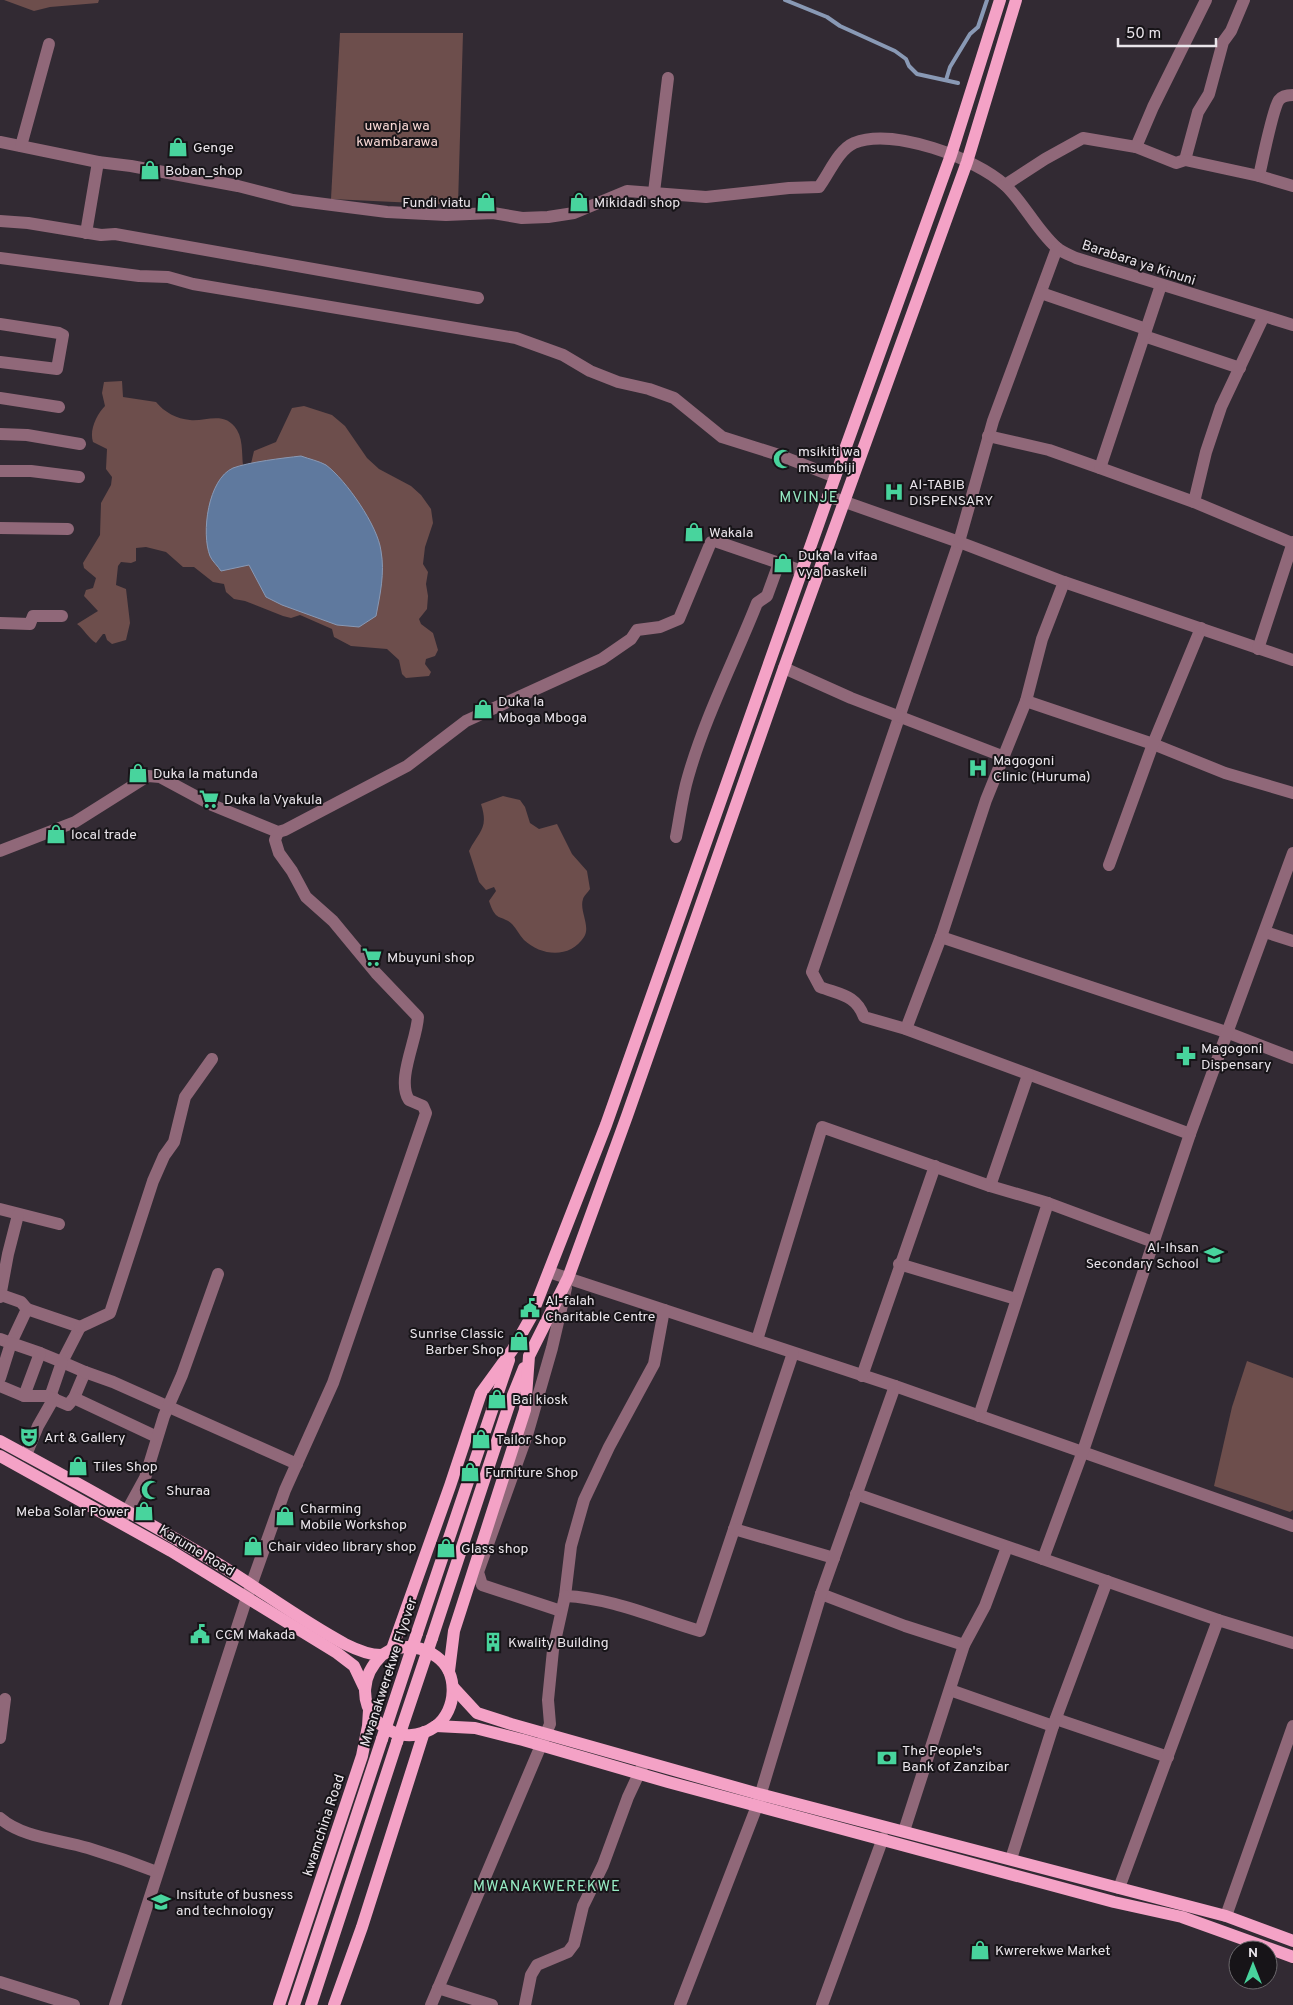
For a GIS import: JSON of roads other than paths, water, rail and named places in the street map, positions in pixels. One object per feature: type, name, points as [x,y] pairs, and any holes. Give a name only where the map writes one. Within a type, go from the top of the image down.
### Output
[{"type":"main road","points":[[1000,0],[952,155],[828,496],[609,1116],[531,1317],[513,1349],[481,1392],[450,1486],[387,1652],[373,1663],[367,1674],[364,1686],[369,1710],[376,1721],[386,1729],[398,1734],[411,1735],[430,1729],[475,1728],[541,1747],[642,1768],[758,1800],[883,1838],[1114,1902],[1182,1917],[1293,1957]]},
{"type":"main road","points":[[311,2005],[509,1405],[529,1356],[568,1278],[784,668],[967,162],[1016,0]]},
{"type":"main road","name":"Mwanakwerekwe Flyover","points":[[294,2005],[513,1349]]},
{"type":"main road","points":[[334,2005],[430,1729],[450,1708],[453,1687],[449,1670],[454,1631],[525,1410],[529,1356]]},
{"type":"main road","points":[[0,1441],[128,1511],[252,1584],[346,1644],[364,1652],[387,1652],[408,1646],[424,1649],[439,1657],[449,1670]]},
{"type":"main road","name":"Karume Road","points":[[0,1456],[121,1522],[337,1653],[354,1666],[364,1686]]},
{"type":"main road","points":[[453,1687],[477,1713],[546,1734],[642,1768]]},
{"type":"main road","name":"kwamchina Road","points":[[279,2005],[362,1756],[369,1710]]},
{"type":"main road","points":[[758,1800],[904,1831],[1011,1859],[1226,1916],[1293,1941]]},
{"type":"street","points":[[1136,147],[1152,107],[1206,0]]},
{"type":"street","points":[[1185,160],[1198,112],[1208,94],[1222,42],[1231,31],[1244,0]]},
{"type":"street","points":[[21,146],[49,44]]},
{"type":"street","points":[[0,146],[0,142],[98,162],[131,166],[293,200],[387,212],[427,214],[493,213],[522,218],[548,217],[574,213],[589,204],[627,191],[654,192],[668,78]]},
{"type":"street","points":[[1259,176],[1274,111],[1279,100],[1287,95],[1293,95]]},
{"type":"street","points":[[1005,185],[1045,159],[1083,138],[1136,147],[1176,163],[1185,160],[1259,176],[1293,186]]},
{"type":"street","name":"Barabara ya Kinuni","points":[[654,192],[706,197],[733,196],[789,188],[819,187],[838,156],[852,144],[865,140],[909,142],[952,155],[1005,185],[1057,248],[1076,258],[1263,318],[1293,325]]},
{"type":"street","points":[[86,233],[98,162]]},
{"type":"street","points":[[0,221],[28,222],[105,236],[115,234],[478,298]]},
{"type":"street","points":[[1057,248],[988,436],[959,542],[898,714],[812,972],[820,987],[853,999],[860,1005],[864,1017],[906,1029],[1190,1134]]},
{"type":"street","points":[[0,258],[139,276],[168,277],[193,284],[516,338],[563,355],[590,371],[618,382],[648,389],[674,398],[722,437],[779,455],[835,477]]},
{"type":"street","points":[[1100,468],[1160,285]]},
{"type":"street","points":[[1040,292],[1240,368]]},
{"type":"street","points":[[1194,502],[1206,452],[1221,407],[1263,318]]},
{"type":"street","points":[[0,324],[59,333],[63,335],[63,341],[58,369],[0,362]]},
{"type":"street","points":[[0,398],[58,407]]},
{"type":"street","points":[[0,434],[80,444]]},
{"type":"street","points":[[988,436],[1048,450],[1100,468],[1194,502],[1293,543],[1258,648]]},
{"type":"street","points":[[0,471],[31,471],[79,477]]},
{"type":"street","points":[[828,496],[959,542],[1064,582],[1293,660]]},
{"type":"street","points":[[0,528],[68,529]]},
{"type":"street","points":[[115,2005],[247,1597],[285,1490],[333,1383],[426,1110],[423,1106],[409,1100],[406,1088],[408,1062],[418,1018],[376,973],[333,921],[306,897],[292,871],[279,853],[275,840],[278,832],[407,766],[466,721],[602,659],[631,640],[637,630],[660,627],[679,619],[712,542],[715,540],[802,570]]},
{"type":"street","points":[[676,837],[680,806],[688,776],[705,728],[757,603],[767,596],[779,562]]},
{"type":"street","points":[[906,1029],[941,937],[1002,756],[1026,702],[1042,639],[1064,582]]},
{"type":"street","points":[[0,623],[30,624],[34,616],[62,616]]},
{"type":"street","points":[[1109,864],[1153,744],[1201,628]]},
{"type":"street","points":[[784,668],[851,698],[898,714],[1002,756]]},
{"type":"street","points":[[1026,702],[1153,744],[1225,772],[1293,793]]},
{"type":"street","points":[[0,851],[74,822],[148,776],[160,777],[212,805],[278,832]]},
{"type":"street","points":[[1043,1559],[1083,1452],[1226,1032],[1265,932],[1293,852]]},
{"type":"street","points":[[1265,932],[1293,941]]},
{"type":"street","points":[[941,937],[1226,1032],[1293,1058]]},
{"type":"street","points":[[26,1455],[52,1398],[62,1362],[80,1327],[110,1313],[154,1181],[164,1156],[174,1142],[185,1097],[212,1059]]},
{"type":"street","points":[[990,1186],[1028,1074]]},
{"type":"street","points":[[757,1340],[822,1127],[990,1186],[1048,1203],[1153,1242]]},
{"type":"street","points":[[862,1376],[899,1264],[935,1166]]},
{"type":"street","points":[[979,1416],[1048,1203]]},
{"type":"street","points":[[0,1209],[58,1224]]},
{"type":"street","points":[[18,1214],[0,1296],[21,1302],[27,1309],[80,1327]]},
{"type":"street","points":[[899,1264],[1016,1299]]},
{"type":"street","points":[[549,1272],[895,1386],[1293,1526]]},
{"type":"street","points":[[121,1522],[145,1478],[168,1406],[211,1298],[218,1274]]},
{"type":"street","points":[[561,1611],[482,1585],[478,1572],[527,1435],[552,1348],[568,1278]]},
{"type":"street","points":[[0,1378],[6,1341],[27,1309]]},
{"type":"street","points":[[431,2005],[550,1724],[548,1700],[553,1650],[565,1596],[571,1546],[584,1500],[609,1447],[654,1364],[664,1310]]},
{"type":"street","points":[[6,1341],[40,1353],[168,1406],[297,1464]]},
{"type":"street","points":[[24,1396],[40,1353]]},
{"type":"street","points":[[565,1596],[580,1596],[629,1607],[700,1631],[793,1353]]},
{"type":"street","points":[[0,1386],[24,1396],[52,1398],[68,1405],[74,1398],[85,1372]]},
{"type":"street","points":[[680,2005],[758,1800],[821,1594],[895,1386]]},
{"type":"street","points":[[74,1398],[157,1437]]},
{"type":"street","points":[[856,1494],[1218,1620],[1293,1643]]},
{"type":"street","points":[[734,1529],[834,1558]]},
{"type":"street","points":[[904,1831],[964,1645],[985,1606],[1007,1547]]},
{"type":"street","points":[[1011,1859],[1054,1723],[1107,1581]]},
{"type":"street","points":[[821,1594],[905,1626],[964,1645]]},
{"type":"street","points":[[1119,1888],[1218,1620]]},
{"type":"street","points":[[950,1690],[1168,1757]]},
{"type":"street","points":[[0,1738],[5,1700]]},
{"type":"street","points":[[1226,1916],[1293,1726]]},
{"type":"street","points":[[525,2005],[531,1975],[537,1965],[568,1952],[574,1944],[583,1906],[642,1768]]},
{"type":"street","points":[[0,1818],[7,1824],[27,1833],[86,1847],[157,1872]]},
{"type":"street","points":[[822,2005],[883,1838]]},
{"type":"street","points":[[0,1982],[74,2005]]},
{"type":"street","points":[[438,1988],[492,2005]]},
{"type":"water","points":[[301,456],[326,465],[343,481],[368,517],[379,541],[382,576],[376,616],[359,627],[337,625],[282,605],[266,597],[249,565],[221,571],[210,556],[206,534],[209,507],[212,495],[224,474],[233,468],[248,464]]},
{"type":"waterway","points":[[785,0],[827,17],[840,26],[895,51],[906,59],[909,66],[917,74],[958,83]]},
{"type":"waterway","points":[[946,80],[950,67],[970,34],[978,27],[987,0]]},
{"type":"place","name":"Genge","points":[[178,147]]},
{"type":"place","name":"Boban_shop","points":[[150,170]]},
{"type":"place","name":"Fundi viatu","points":[[486,202]]},
{"type":"place","name":"Mikidadi shop","points":[[579,202]]},
{"type":"place","name":"msikiti wa msumbiji","points":[[783,459]]},
{"type":"place","name":"Al-TABIB DISPENSARY","points":[[894,492]]},
{"type":"place","name":"Wakala","points":[[694,532]]},
{"type":"place","name":"Duka la vifaa vya baskeli","points":[[783,563]]},
{"type":"place","name":"Duka la Mboga Mboga","points":[[483,709]]},
{"type":"place","name":"Magogoni Clinic (Huruma)","points":[[978,768]]},
{"type":"place","name":"Duka la matunda","points":[[138,773]]},
{"type":"place","name":"Duka la Vyakula","points":[[209,799]]},
{"type":"place","name":"local trade","points":[[56,834]]},
{"type":"place","name":"Mbuyuni shop","points":[[372,957]]},
{"type":"place","name":"Magogoni Dispensary","points":[[1186,1056]]},
{"type":"place","name":"Al-Ihsan Secondary School","points":[[1214,1255]]},
{"type":"place","name":"Al-falah Charitable Centre","points":[[530,1308]]},
{"type":"place","name":"Sunrise Classic Barber Shop","points":[[519,1341]]},
{"type":"place","name":"Bai kiosk","points":[[497,1399]]},
{"type":"place","name":"Art & Gallery","points":[[29,1437]]},
{"type":"place","name":"Tailor Shop","points":[[481,1439]]},
{"type":"place","name":"Tiles Shop","points":[[78,1466]]},
{"type":"place","name":"Furniture Shop","points":[[470,1472]]},
{"type":"place","name":"Shuraa","points":[[151,1490]]},
{"type":"place","name":"Meba Solar Power","points":[[144,1511]]},
{"type":"place","name":"Charming Mobile Workshop","points":[[285,1516]]},
{"type":"place","name":"Chair video library shop","points":[[253,1546]]},
{"type":"place","name":"Glass shop","points":[[446,1548]]},
{"type":"place","name":"CCM Makada","points":[[200,1634]]},
{"type":"place","name":"Kwality Building","points":[[493,1642]]},
{"type":"place","name":"The People's Bank of Zanzibar","points":[[887,1758]]},
{"type":"place","name":"Insitute of busness and technology","points":[[161,1902]]},
{"type":"place","name":"Kwrerekwe Market","points":[[980,1950]]},
{"type":"district","name":"MVINJE","points":[[809,497]]},
{"type":"district","name":"MWANAKWEREKWE","points":[[547,1886]]},
{"type":"park label","name":"uwanja wa kwambarawa","points":[[397,134]]}]
